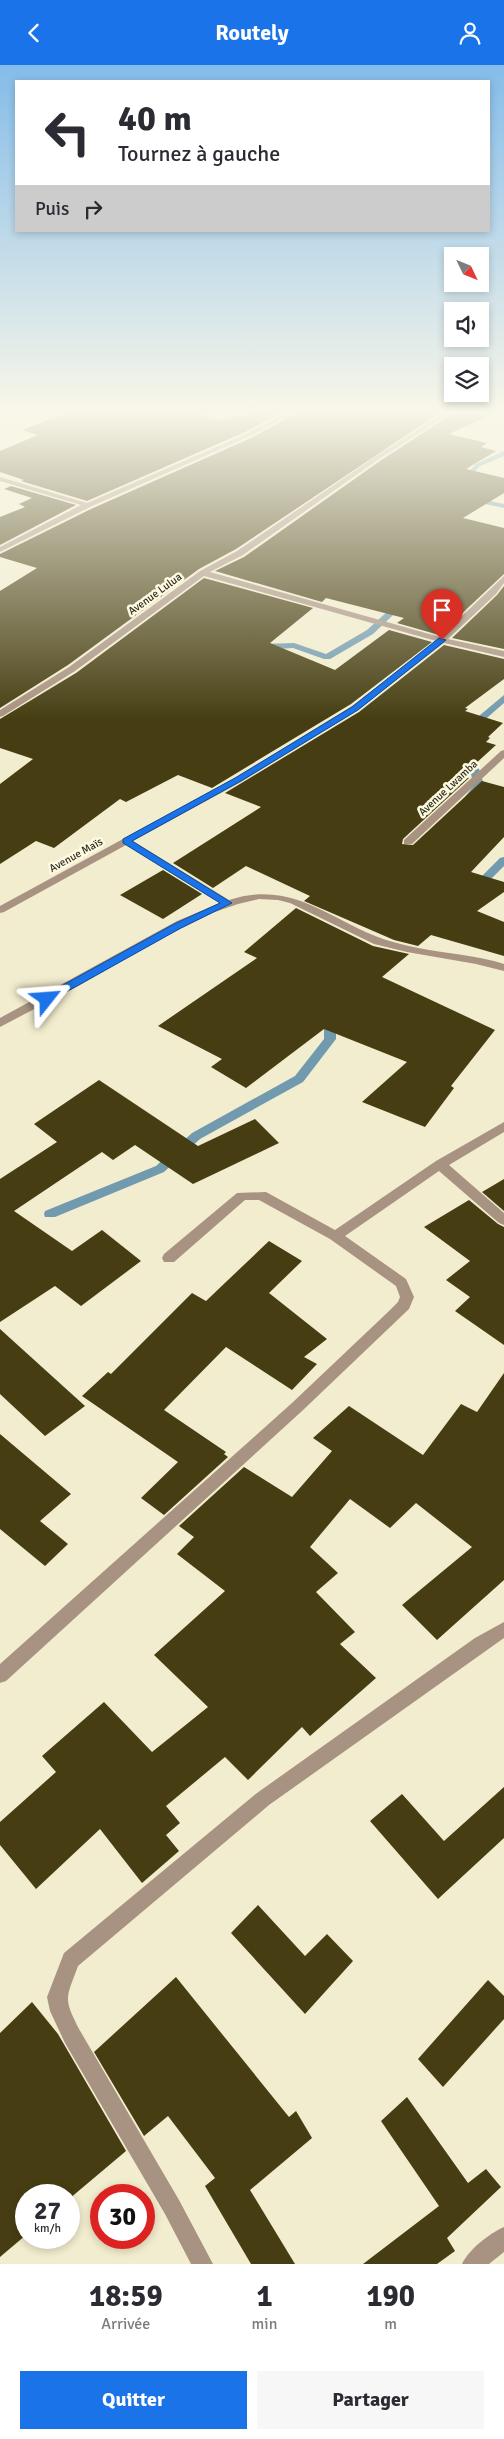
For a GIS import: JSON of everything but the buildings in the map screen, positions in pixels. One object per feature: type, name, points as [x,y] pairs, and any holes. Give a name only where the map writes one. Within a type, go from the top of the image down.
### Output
[{"type":"street","points":[[0,550],[68,515]]},
{"type":"street","name":"Avenue Lulua","points":[[0,714],[72,669],[203,573],[240,553],[295,515]]},
{"type":"street","points":[[203,573],[442,640],[504,654]]},
{"type":"street","name":"Avenue Maïs","points":[[0,910],[238,780],[355,708],[442,640],[493,592],[504,578]]},
{"type":"street","name":"Avenue Lwamba","points":[[408,842],[504,753]]},
{"type":"street","points":[[126,841],[227,903]]},
{"type":"street","points":[[0,1023],[178,926],[227,903],[246,897],[264,895],[279,897],[374,940],[393,946],[456,955],[504,968]]},
{"type":"street","points":[[335,1236],[440,1164],[504,1126]]},
{"type":"street","points":[[440,1164],[504,1220]]},
{"type":"street","points":[[0,1675],[297,1407],[404,1305],[407,1297],[402,1283],[335,1236],[261,1195],[247,1195],[235,1202],[169,1258]]},
{"type":"street","points":[[202,2264],[172,2207],[72,2036],[60,2011],[57,1997],[66,1970],[71,1960],[115,1921],[263,1799],[481,1643],[504,1629]]},
{"type":"street","points":[[473,2264],[504,2238]]},
{"type":"waterway","points":[[261,647],[294,645],[327,657],[370,632],[403,602]]},
{"type":"waterway","points":[[470,728],[504,698]]},
{"type":"waterway","points":[[456,760],[474,769],[479,785],[470,797]]},
{"type":"waterway","points":[[476,888],[504,860]]},
{"type":"waterway","points":[[50,1214],[160,1169],[196,1136],[299,1079],[330,1039],[330,1016]]},
{"type":"route","points":[[47,999],[178,926],[227,903],[126,841],[238,780],[355,708],[442,640]]}]
